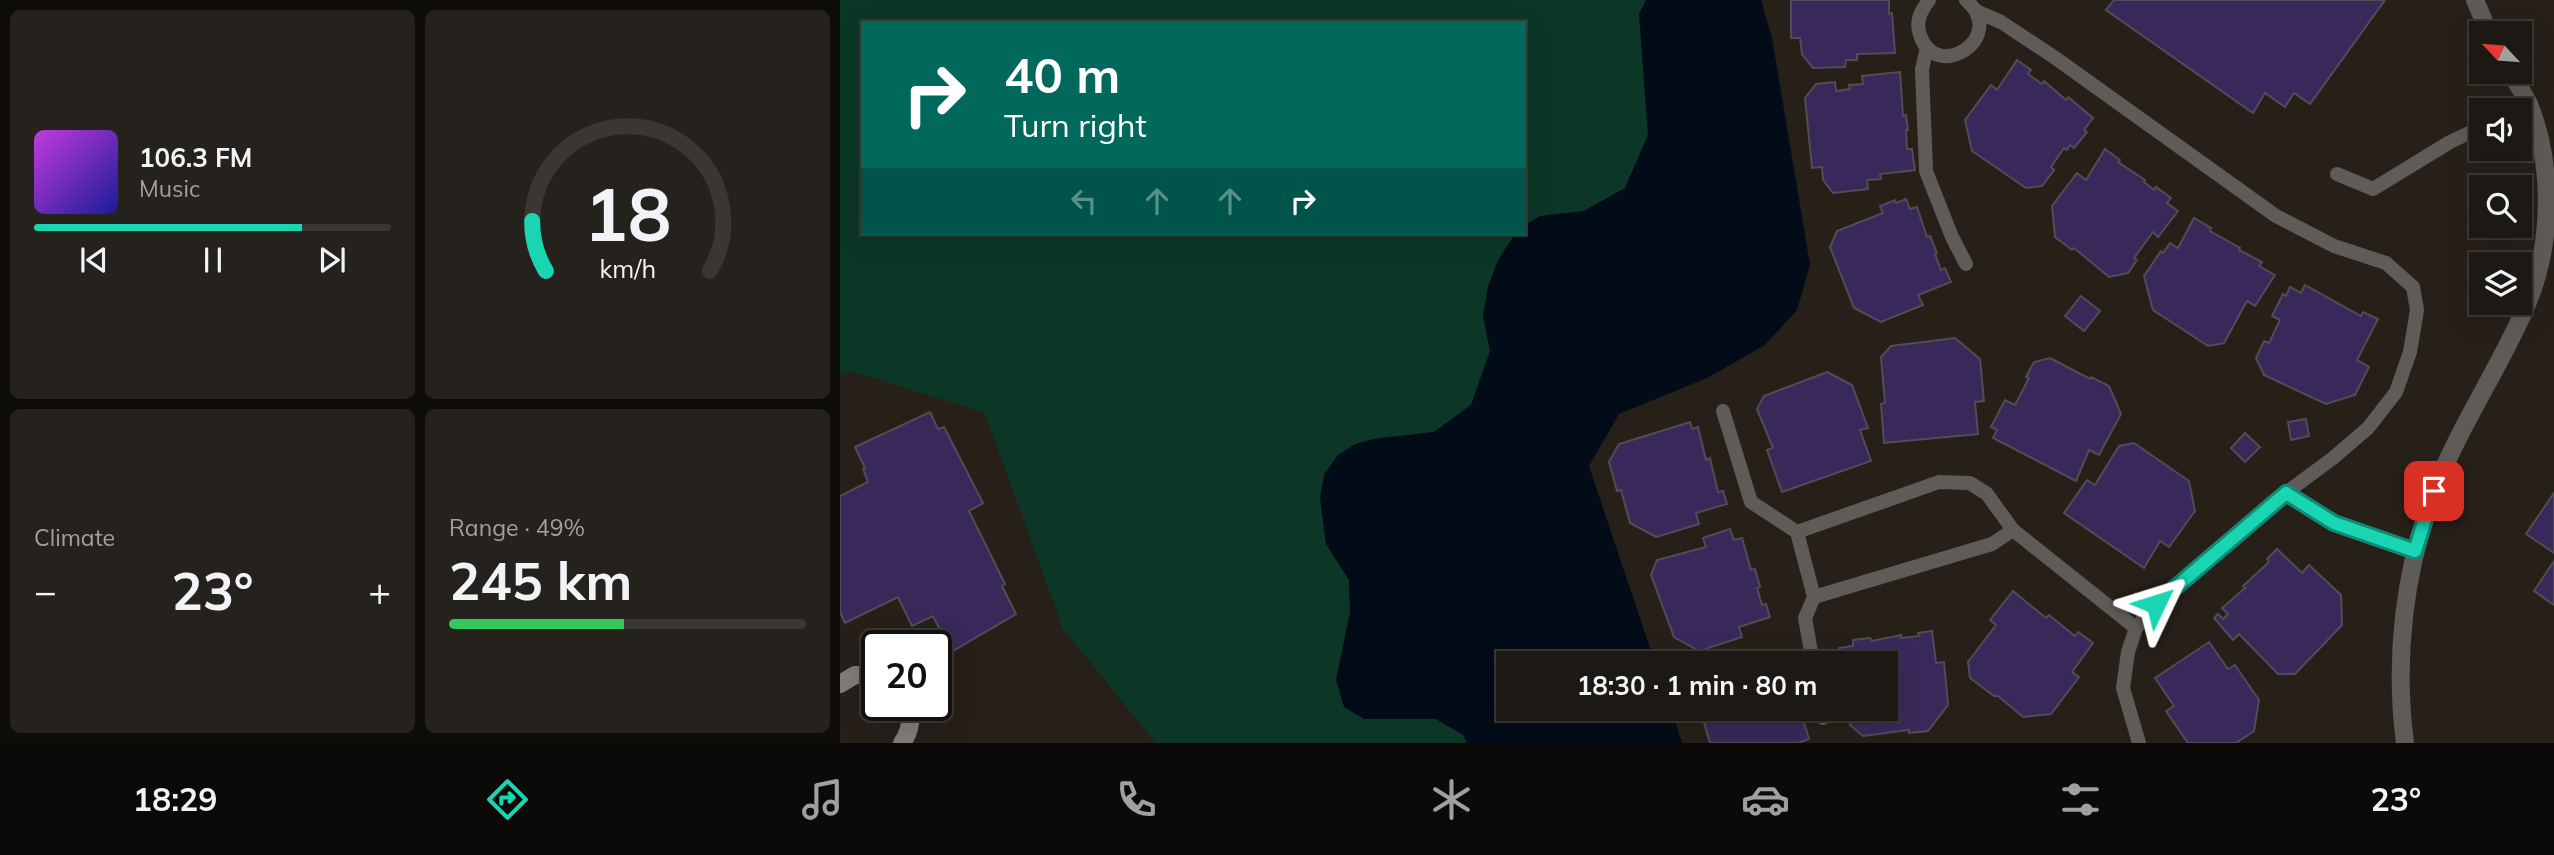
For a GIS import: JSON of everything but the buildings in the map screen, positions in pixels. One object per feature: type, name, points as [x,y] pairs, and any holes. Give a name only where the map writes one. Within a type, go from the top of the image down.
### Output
[{"type":"street","points":[[2475,0],[2484,21]]},
{"type":"street","points":[[2405,743],[2400,706],[2403,626],[2415,551],[2434,491],[2525,309],[2539,266],[2547,219],[2549,183],[2542,143],[2532,125]]},
{"type":"street","points":[[840,684],[855,675],[861,675]]},
{"type":"street","points":[[902,743],[910,721]]},
{"type":"lane","points":[[1930,0],[1920,11],[1917,27],[1927,48],[1944,56],[1966,51],[1976,40],[1979,30],[1971,6]]},
{"type":"lane","points":[[1971,6],[2054,57],[2276,216],[2334,246],[2386,263],[2413,287],[2417,310],[2410,352],[2396,393],[2368,428],[2286,493],[2156,604],[2136,628],[2128,652],[2123,688],[2139,743]]},
{"type":"lane","points":[[1927,48],[1922,69],[1926,171],[1952,237],[1966,264]]},
{"type":"lane","points":[[2337,174],[2373,189],[2469,133]]},
{"type":"lane","points":[[1723,411],[1751,502],[1797,532],[1814,597],[1805,618],[1811,651]]},
{"type":"lane","points":[[1797,532],[1938,482],[1970,483],[1987,494],[2013,530],[2136,628]]},
{"type":"lane","points":[[2286,493],[2334,523],[2415,551]]},
{"type":"lane","points":[[1814,597],[1992,544],[2013,530]]},
{"type":"green space","points":[[840,0],[1646,0],[1639,14],[1648,135],[1625,188],[1584,211],[1540,216],[1526,225],[1526,21],[861,21],[861,235],[1515,235],[1498,260],[1483,316],[1490,351],[1471,405],[1434,432],[1373,439],[1356,444],[1338,455],[1324,475],[1326,544],[1349,580],[1350,612],[1336,680],[1436,719],[1464,735],[1467,743],[1156,743],[1063,629],[985,413],[851,371],[840,376]]},
{"type":"shaded area","points":[[1646,0],[1761,0],[1772,38],[1810,265],[1797,310],[1765,345],[1707,378],[1619,414],[1589,466],[1651,651],[1496,651],[1496,721],[1675,721],[1682,743],[1467,743],[1463,735],[1436,719],[1364,719],[1344,707],[1336,680],[1350,612],[1349,580],[1326,544],[1320,498],[1324,475],[1338,455],[1356,444],[1373,439],[1434,432],[1471,405],[1490,351],[1483,316],[1488,286],[1498,260],[1515,235],[1526,235],[1526,225],[1540,216],[1584,211],[1625,188],[1648,135],[1639,14]]},
{"type":"route","points":[[2156,604],[2286,493],[2334,523],[2415,551],[2434,491]]}]
